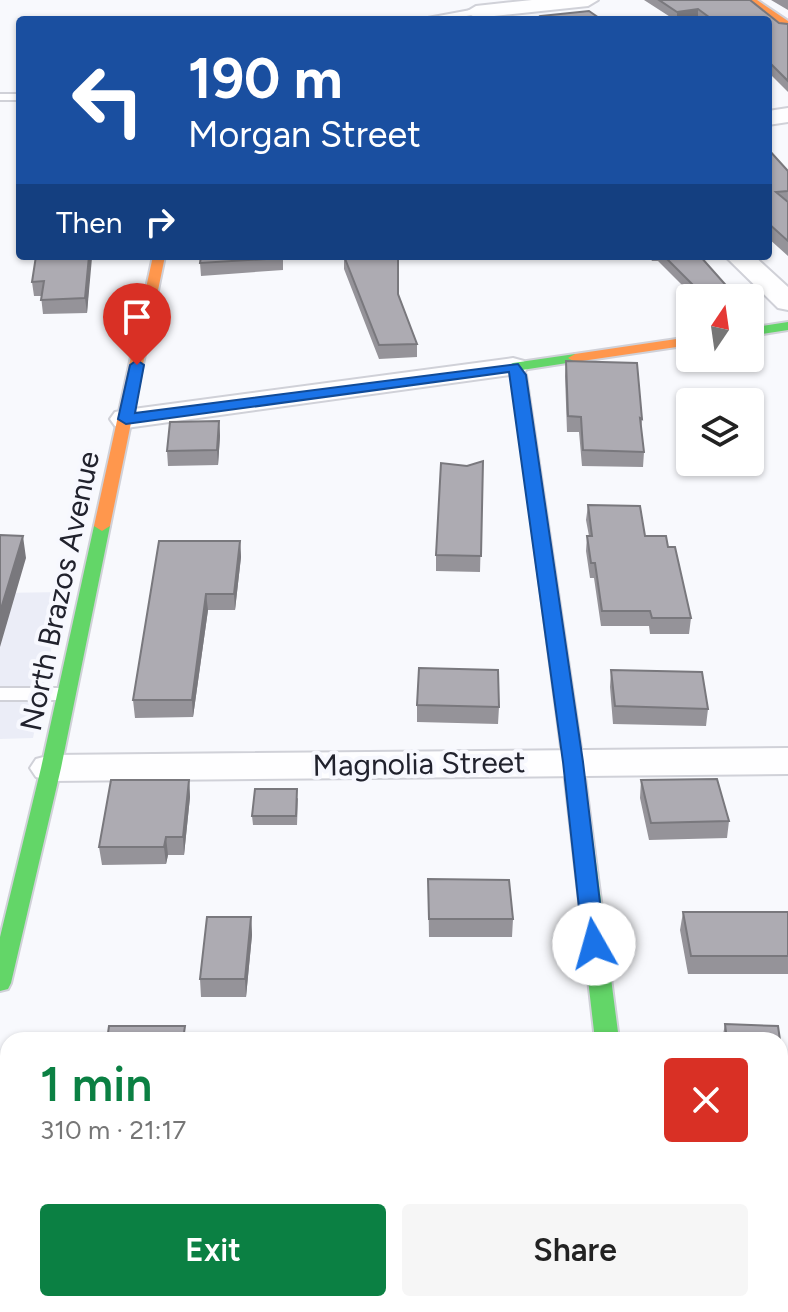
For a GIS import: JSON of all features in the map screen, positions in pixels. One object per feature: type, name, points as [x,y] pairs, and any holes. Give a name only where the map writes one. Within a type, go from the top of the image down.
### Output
[{"type":"street","points":[[475,11],[588,0]]},
{"type":"street","points":[[751,0],[788,25]]},
{"type":"street","name":"North Brazos Avenue","points":[[0,983],[51,768],[158,260]]},
{"type":"street","points":[[742,260],[788,302]]},
{"type":"street","points":[[764,330],[788,326]]},
{"type":"street","points":[[126,419],[676,343]]},
{"type":"street","points":[[513,367],[519,375],[573,762],[606,1032]]},
{"type":"street","name":"Magnolia Street","points":[[51,768],[788,761]]},
{"type":"lane","points":[[446,16],[475,11]]},
{"type":"lane","points":[[0,694],[66,694]]},
{"type":"shaded area","points":[[63,592],[33,738],[0,739],[0,593]]},
{"type":"building","points":[[659,0],[750,0],[770,16],[708,16],[698,9],[677,12]]},
{"type":"building","points":[[589,11],[596,16],[541,16]]},
{"type":"building","points":[[772,17],[779,23],[788,24],[788,81],[772,65]]},
{"type":"building","points":[[772,153],[788,171],[788,191],[776,192],[788,202],[788,241],[772,227]]},
{"type":"building","points":[[35,260],[89,260],[85,298],[41,300],[44,281],[32,282]]},
{"type":"building","points":[[200,260],[249,260],[200,263]]},
{"type":"building","points":[[346,260],[398,260],[398,294],[417,344],[379,345]]},
{"type":"building","points":[[668,260],[704,260],[725,284],[692,284]]},
{"type":"building","points":[[566,361],[637,363],[644,452],[583,450],[581,417],[568,416]]},
{"type":"building","points":[[219,421],[217,450],[167,451],[170,422]]},
{"type":"building","points":[[483,461],[481,556],[436,555],[441,463],[467,466]]},
{"type":"building","points":[[588,505],[640,506],[645,536],[666,536],[668,547],[675,547],[691,618],[652,618],[650,611],[602,611],[595,563],[591,563],[587,536],[592,536]]},
{"type":"building","points":[[0,535],[23,536],[0,612]]},
{"type":"building","points":[[159,541],[240,541],[234,594],[206,594],[192,700],[133,700]]},
{"type":"building","points":[[419,668],[498,670],[499,707],[417,705]]},
{"type":"building","points":[[611,670],[702,672],[708,709],[615,706]]},
{"type":"building","points":[[717,779],[729,821],[651,823],[641,780]]},
{"type":"building","points":[[111,780],[189,780],[183,837],[166,837],[164,847],[99,847]]},
{"type":"building","points":[[255,789],[297,789],[296,816],[252,816]]},
{"type":"building","points":[[428,879],[509,880],[513,919],[429,919]]},
{"type":"building","points":[[683,912],[788,912],[788,956],[691,956]]},
{"type":"building","points":[[207,917],[251,917],[245,979],[200,979]]},
{"type":"building","points":[[725,1024],[778,1026],[779,1032],[726,1032]]},
{"type":"building","points":[[109,1026],[185,1026],[184,1032],[108,1032]]},
{"type":"traffic: fast","points":[[764,330],[788,326]]},
{"type":"traffic: fast","points":[[575,358],[513,367],[519,375],[573,762],[606,1032]]},
{"type":"traffic: fast","points":[[0,983],[51,768],[102,526]]},
{"type":"traffic: slow","points":[[751,0],[788,25]]},
{"type":"traffic: slow","points":[[102,526],[158,260]]},
{"type":"traffic: slow","points":[[575,358],[676,343]]},
{"type":"route","points":[[137,365],[126,419],[513,367],[519,375],[573,762],[594,944]]}]
